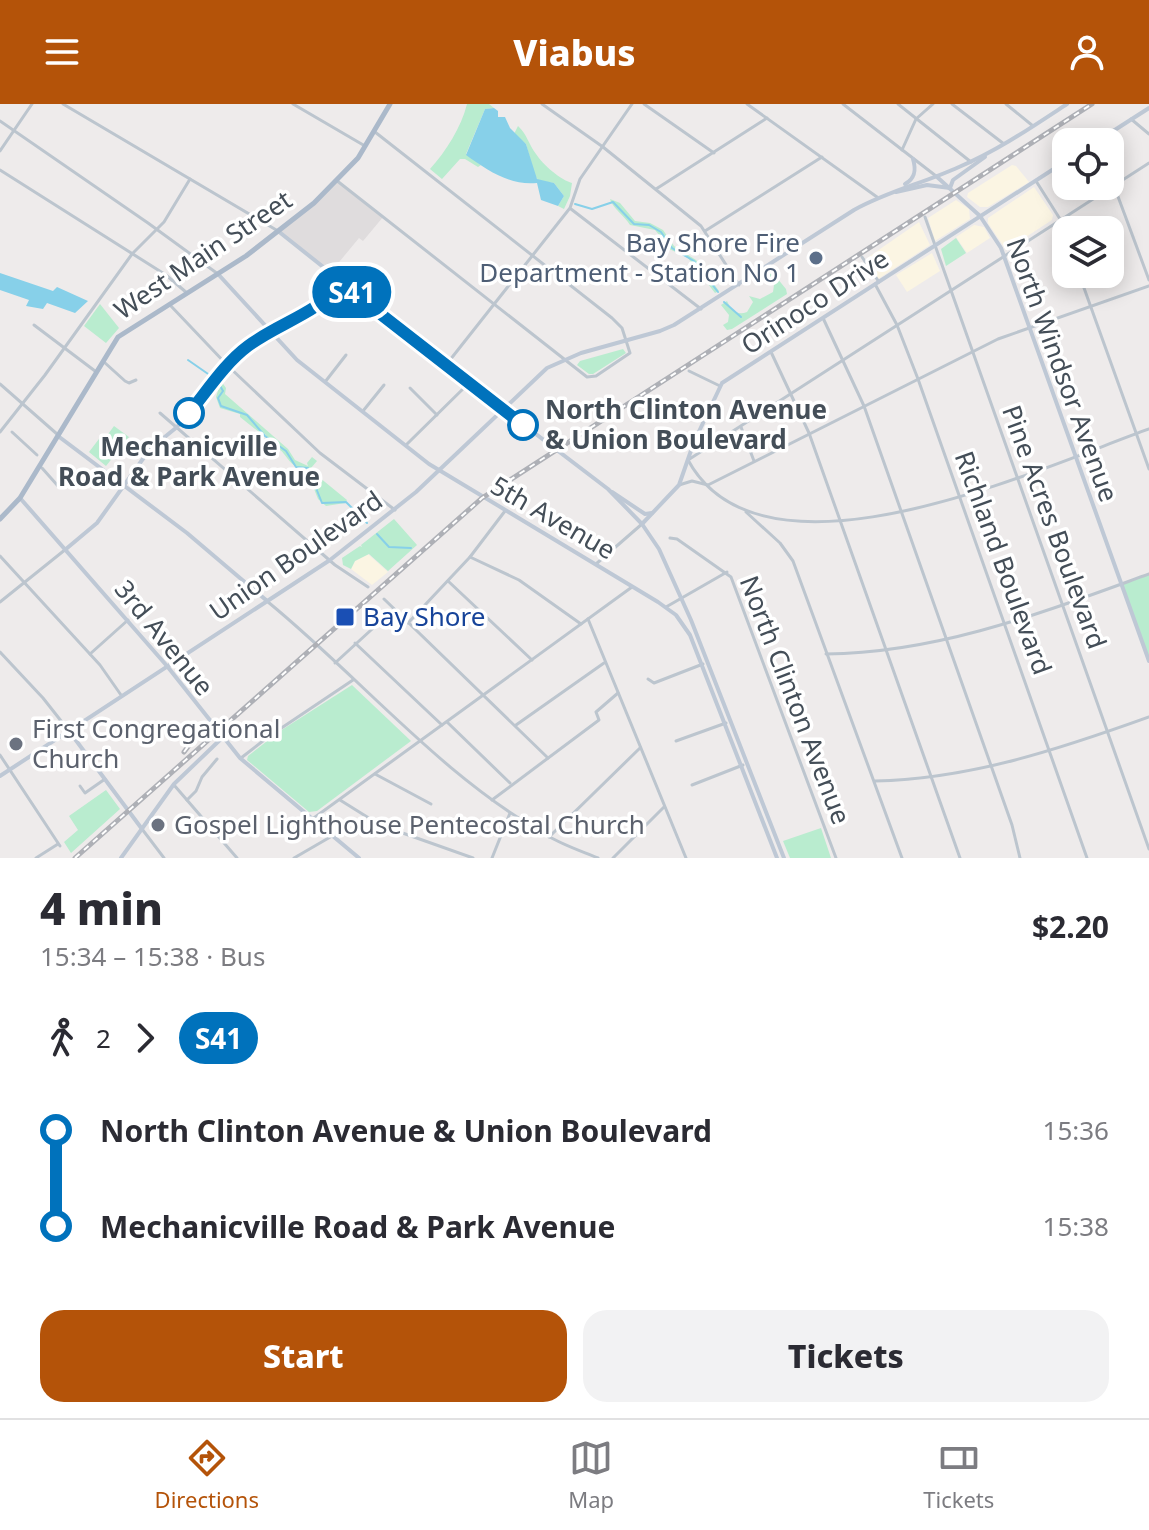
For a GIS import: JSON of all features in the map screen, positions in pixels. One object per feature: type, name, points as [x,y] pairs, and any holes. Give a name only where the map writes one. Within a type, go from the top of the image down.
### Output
[{"type":"main road","name":"West Main Street","points":[[0,519],[20,498],[118,337],[218,274],[314,203],[358,158],[390,104]]},
{"type":"main road","points":[[883,194],[927,185],[950,188],[953,180],[1063,105]]},
{"type":"main road","points":[[1117,128],[1149,108]]},
{"type":"main road","points":[[971,162],[997,149]]},
{"type":"main road","points":[[893,191],[911,181],[916,168],[913,159]]},
{"type":"main road","name":"Union Boulevard","points":[[0,776],[330,560],[395,510],[547,368],[563,359],[660,331],[701,309],[877,197],[971,162]]},
{"type":"main road","name":"Orinoco Drive","points":[[720,386],[1052,170]]},
{"type":"main road","name":"North Windsor Avenue","points":[[936,176],[980,216],[1004,257],[1149,661]]},
{"type":"main road","points":[[278,231],[608,490],[645,514],[654,512]]},
{"type":"main road","name":"5th Avenue","points":[[218,274],[297,360],[438,470],[676,615],[704,664],[777,858]]},
{"type":"main road","points":[[66,549],[97,523],[150,449],[177,427],[246,347],[330,298],[342,284]]},
{"type":"main road","points":[[608,490],[642,524],[679,485],[720,386]]},
{"type":"main road","points":[[57,435],[187,533],[266,600]]},
{"type":"main road","name":"3rd Avenue","points":[[20,498],[167,666],[240,758],[359,858]]},
{"type":"main road","name":"5th Avenue","points":[[642,524],[659,549],[681,598],[698,639],[704,664]]},
{"type":"main road","points":[[69,731],[142,829]]},
{"type":"main road","points":[[121,858],[174,784],[222,738]]},
{"type":"main road","name":"5th Avenue","points":[[744,765],[784,858]]},
{"type":"street","points":[[0,151],[32,104]]},
{"type":"street","points":[[63,104],[278,231]]},
{"type":"street","points":[[293,104],[365,146]]},
{"type":"street","points":[[542,104],[603,147],[705,231],[739,285]]},
{"type":"street","points":[[446,365],[570,208],[580,179],[632,104]]},
{"type":"street","points":[[644,104],[714,153]]},
{"type":"street","points":[[747,104],[877,197]]},
{"type":"street","name":"North Windsor Avenue","points":[[843,104],[936,176]]},
{"type":"street","points":[[898,104],[971,162]]},
{"type":"street","points":[[902,150],[916,119],[933,104]]},
{"type":"street","points":[[952,104],[1004,144]]},
{"type":"street","points":[[1006,104],[1033,126]]},
{"type":"street","points":[[656,189],[767,118]]},
{"type":"street","points":[[1131,119],[1149,134]]},
{"type":"street","points":[[0,121],[218,274]]},
{"type":"street","points":[[336,180],[590,379],[628,356],[628,341],[622,328],[612,318],[374,132]]},
{"type":"street","points":[[705,231],[822,157]]},
{"type":"street","points":[[1124,179],[1149,163]]},
{"type":"street","points":[[0,170],[166,275],[187,293]]},
{"type":"street","points":[[0,432],[132,254],[157,230],[190,179]]},
{"type":"street","points":[[1036,181],[1058,216]]},
{"type":"street","points":[[1065,216],[1091,200]]},
{"type":"street","points":[[1120,200],[1149,280]]},
{"type":"street","points":[[570,208],[701,309]]},
{"type":"street","name":"Pine Acres Boulevard","points":[[925,217],[1149,849]]},
{"type":"street","points":[[902,858],[793,561],[780,543],[698,476],[688,460],[1052,224]]},
{"type":"street","name":"Richland Boulevard","points":[[862,257],[897,325],[918,379],[1087,858]]},
{"type":"street","points":[[679,485],[692,481],[708,485],[972,351],[1149,286]]},
{"type":"street","points":[[1084,288],[1149,469]]},
{"type":"street","points":[[169,304],[228,366],[320,453],[395,510]]},
{"type":"street","points":[[823,318],[864,406],[1012,825],[1020,858]]},
{"type":"street","points":[[34,325],[95,371]]},
{"type":"street","points":[[771,352],[809,433],[960,858]]},
{"type":"street","points":[[325,382],[346,355]]},
{"type":"street","points":[[102,360],[125,381],[136,380]]},
{"type":"street","points":[[689,371],[720,386]]},
{"type":"street","points":[[406,445],[469,383]]},
{"type":"street","points":[[0,384],[57,435]]},
{"type":"street","points":[[363,411],[384,385]]},
{"type":"street","points":[[410,388],[437,415]]},
{"type":"street","points":[[160,413],[330,560],[368,587]]},
{"type":"street","points":[[741,426],[754,461]]},
{"type":"street","points":[[743,510],[787,521],[840,523],[901,512],[960,497],[1149,429]]},
{"type":"street","points":[[12,432],[37,455]]},
{"type":"street","points":[[42,468],[58,486]]},
{"type":"street","points":[[408,623],[470,557],[506,510]]},
{"type":"street","points":[[596,564],[642,524]]},
{"type":"street","name":"North Clinton Avenue","points":[[670,538],[677,539],[727,572],[836,858]]},
{"type":"street","points":[[0,602],[66,549]]},
{"type":"street","points":[[0,556],[90,654],[121,696]]},
{"type":"street","points":[[470,557],[519,580],[581,624]]},
{"type":"street","points":[[666,607],[727,572]]},
{"type":"street","points":[[826,654],[885,650],[946,640],[1005,624],[1149,574]]},
{"type":"street","points":[[448,581],[532,660]]},
{"type":"street","points":[[311,820],[632,586]]},
{"type":"street","points":[[384,599],[548,758]]},
{"type":"street","points":[[266,600],[419,742],[492,800],[549,837],[598,858]]},
{"type":"street","points":[[335,663],[394,609]]},
{"type":"street","points":[[588,619],[686,858]]},
{"type":"street","points":[[90,654],[128,620]]},
{"type":"street","points":[[355,643],[442,725]]},
{"type":"street","points":[[0,652],[69,731]]},
{"type":"street","points":[[516,725],[606,662]]},
{"type":"street","points":[[648,679],[654,683],[704,664]]},
{"type":"street","points":[[240,758],[353,680]]},
{"type":"street","points":[[492,800],[599,720],[596,712],[618,693]]},
{"type":"street","points":[[875,781],[931,778],[991,767],[1050,751],[1149,717]]},
{"type":"street","points":[[447,722],[511,784]]},
{"type":"street","points":[[676,741],[728,722]]},
{"type":"street","points":[[549,837],[640,748]]},
{"type":"street","points":[[0,755],[59,845],[36,858]]},
{"type":"street","points":[[187,800],[217,759]]},
{"type":"street","points":[[692,785],[744,765]]},
{"type":"street","points":[[375,774],[431,804]]},
{"type":"street","points":[[80,786],[85,793],[105,779]]},
{"type":"street","points":[[174,784],[237,858]]},
{"type":"street","points":[[340,800],[380,825],[473,858]]},
{"type":"street","points":[[613,858],[664,806]]},
{"type":"street","points":[[492,858],[510,812]]},
{"type":"street","points":[[142,829],[164,858]]},
{"type":"street","points":[[294,858],[332,836]]},
{"type":"shaded area","points":[[1012,165],[1029,182],[988,207],[980,207],[967,197],[968,193]]},
{"type":"shaded area","points":[[336,180],[383,217],[363,241],[359,238],[330,273],[278,231],[314,203]]},
{"type":"shaded area","points":[[1034,187],[1053,215],[1052,220],[1006,250],[988,223],[988,218]]},
{"type":"shaded area","points":[[956,200],[969,209],[970,219],[935,241],[928,218]]},
{"type":"shaded area","points":[[919,222],[930,245],[878,279],[867,258]]},
{"type":"shaded area","points":[[974,225],[984,227],[990,238],[967,253],[956,237]]},
{"type":"shaded area","points":[[932,253],[940,271],[907,292],[896,275]]},
{"type":"shaded area","points":[[368,554],[388,572],[372,585],[351,569],[355,561]]},
{"type":"green space","points":[[467,104],[489,104],[494,108],[485,109],[466,154],[481,165],[478,167],[460,159],[442,179],[430,169],[452,139]]},
{"type":"green space","points":[[518,126],[543,163],[572,183],[564,209],[558,206],[564,196],[554,183],[539,181],[535,176],[526,144],[514,134]]},
{"type":"green space","points":[[610,199],[620,203],[635,221],[650,223],[663,230],[674,246],[696,260],[719,291],[715,293],[688,258],[659,244],[661,237],[655,230],[630,225]]},
{"type":"green space","points":[[956,238],[966,253],[946,266],[941,249]]},
{"type":"green space","points":[[772,272],[787,294],[727,330],[723,325],[728,322],[729,315],[721,305],[727,301],[735,311],[747,312],[753,302],[749,296],[760,299],[773,292],[774,285],[769,275]]},
{"type":"green space","points":[[100,304],[119,328],[106,343],[84,326]]},
{"type":"green space","points":[[623,349],[626,353],[593,374],[577,365],[580,361]]},
{"type":"green space","points":[[221,381],[226,388],[225,394],[288,449],[295,460],[308,466],[312,457],[317,461],[311,468],[314,473],[347,500],[345,503],[326,506],[318,499],[307,471],[292,464],[265,434],[240,414],[220,408],[216,397]]},
{"type":"green space","points":[[114,426],[129,437],[106,466],[89,452],[102,435],[106,437]]},
{"type":"green space","points":[[394,519],[417,545],[388,571],[369,554],[355,561],[351,569],[343,565],[342,558],[362,547]]},
{"type":"green space","points":[[1149,574],[1149,662],[1121,584]]},
{"type":"green space","points":[[352,685],[411,741],[317,811],[309,812],[247,760],[248,756],[280,731]]},
{"type":"green space","points":[[106,790],[120,809],[71,853],[64,842],[78,830],[69,816]]},
{"type":"green space","points":[[821,828],[831,858],[790,858],[783,841]]},
{"type":"water","points":[[485,109],[498,111],[498,117],[505,117],[510,128],[526,144],[537,179],[554,183],[564,196],[558,206],[541,200],[537,183],[508,179],[466,155]]},
{"type":"water","points":[[0,273],[53,291],[57,287],[88,301],[75,313],[47,303],[43,309],[26,306],[29,300],[0,290]]},
{"type":"waterway","points":[[575,204],[592,209],[613,202],[634,224],[649,225],[661,232],[672,248],[694,261],[718,292]]},
{"type":"waterway","points":[[724,302],[741,317]]},
{"type":"waterway","points":[[188,360],[211,376]]},
{"type":"waterway","points":[[219,384],[223,391],[218,398],[221,406],[247,415],[265,436],[286,451],[296,467],[308,468],[322,503],[346,502],[367,523]]},
{"type":"waterway","points":[[377,534],[389,547],[411,548]]},
{"type":"railway","points":[[75,858],[482,498],[1092,104]]},
{"type":"railway","points":[[184,752],[205,724]]},
{"type":"bus line","name":"S41","points":[[189,413],[246,347],[311,311],[330,298],[342,284],[523,425]]},
{"type":"place","name":"Bay Shore Fire Department - Station No 1","points":[[816,258]]},
{"type":"place","name":"Mechanicville Road & Park Avenue","points":[[189,413]]},
{"type":"place","name":"North Clinton Avenue & Union Boulevard","points":[[523,425]]},
{"type":"place","name":"Bay Shore","points":[[345,617]]},
{"type":"place","name":"First Congregational Church","points":[[16,744]]},
{"type":"place","name":"Gospel Lighthouse Pentecostal Church","points":[[158,825]]}]
